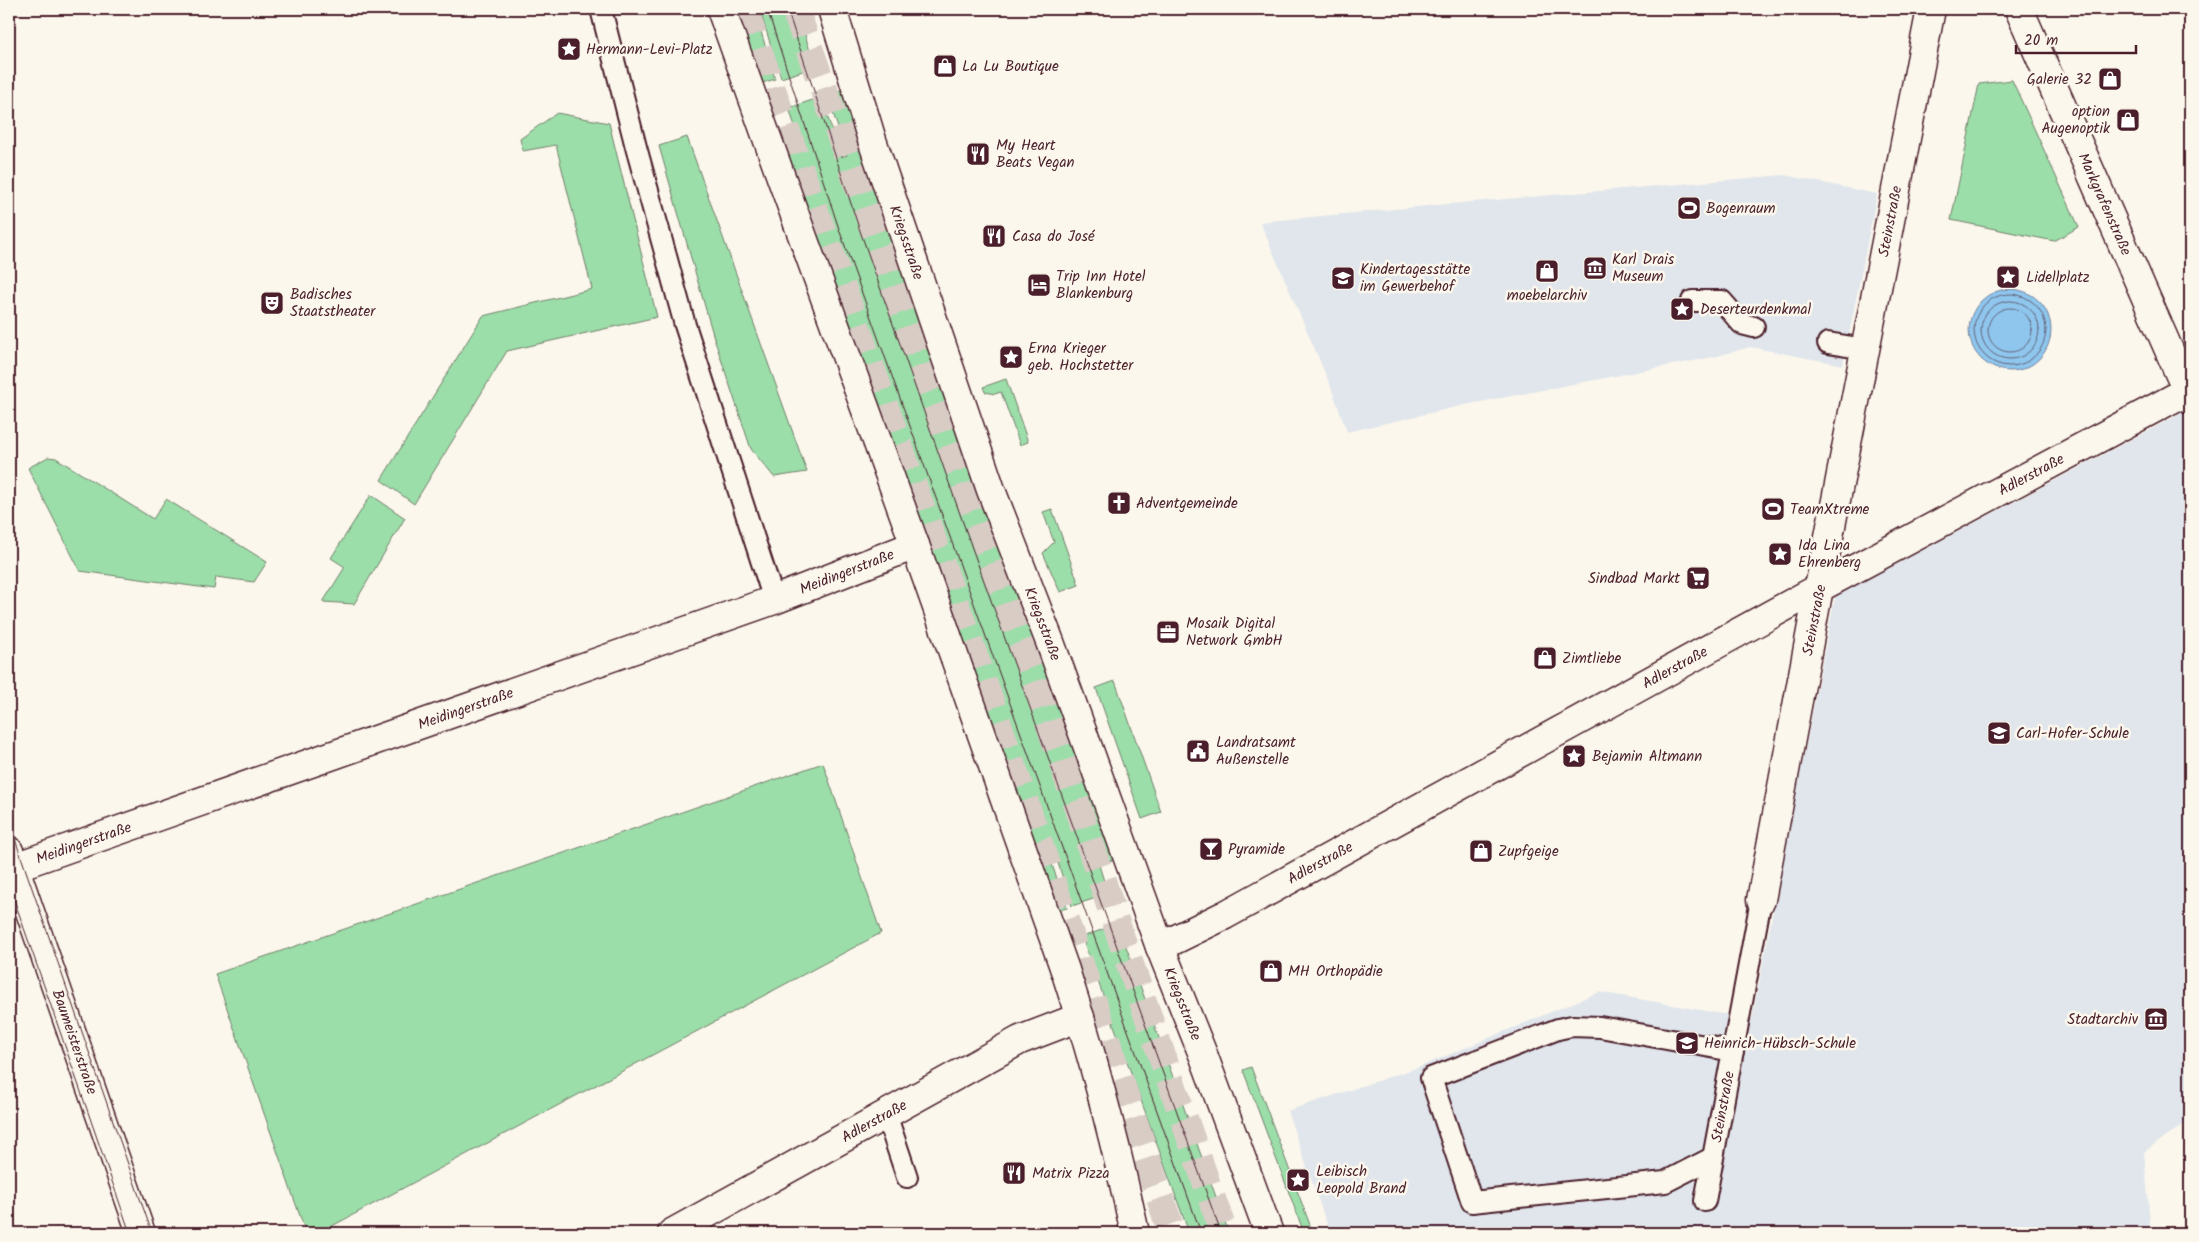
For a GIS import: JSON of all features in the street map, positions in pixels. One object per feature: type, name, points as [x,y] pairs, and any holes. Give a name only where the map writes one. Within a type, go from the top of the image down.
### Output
[{"type":"street","points":[[721,9],[915,545],[1080,1017],[1114,1144],[1135,1233]]},
{"type":"street","name":"Kriegsstraße","points":[[832,9],[884,176],[991,490],[1050,642],[1160,946],[1204,1057],[1269,1233]]},
{"type":"street","name":"Steinstraße","points":[[1761,900],[1819,588],[1931,9]]},
{"type":"street","name":"Markgrafenstraße","points":[[2019,9],[2189,393]]},
{"type":"street","name":"Adlerstraße","points":[[1160,946],[1224,916],[1819,588],[2189,393]]},
{"type":"street","name":"Meidingerstraße","points":[[11,862],[774,600],[915,545]]},
{"type":"street","name":"Baumeisterstraße","points":[[11,862],[141,1233]]},
{"type":"street","name":"Adlerstraße","points":[[672,1233],[1020,1040],[1080,1017]]},
{"type":"lane","points":[[601,9],[636,147],[685,325],[774,600]]},
{"type":"lane","points":[[1692,301],[1722,301],[1742,324],[1754,327]]},
{"type":"lane","points":[[1828,343],[1865,349]]},
{"type":"lane","name":"Steinstraße","points":[[1705,1201],[1761,900]]},
{"type":"lane","points":[[1712,1158],[1664,1182],[1472,1202],[1432,1078],[1558,1029],[1572,1026],[1600,1027],[1733,1051]]},
{"type":"lane","points":[[886,1114],[907,1177]]},
{"type":"shaded area","points":[[1784,175],[1877,194],[1843,365],[1750,347],[1714,357],[1465,405],[1347,432],[1331,387],[1260,222],[1437,205]]},
{"type":"shaded area","points":[[2185,411],[2190,425],[2190,1120],[2144,1152],[2151,1233],[1330,1233],[1287,1111],[1419,1067],[1599,992],[1752,1019],[1835,597]]},
{"type":"green space","points":[[731,9],[797,9],[815,67],[781,78],[762,17],[757,18],[775,79],[756,85]]},
{"type":"green space","points":[[2012,80],[2079,227],[2054,241],[1951,220],[1979,84]]},
{"type":"green space","points":[[844,89],[1115,859],[1099,865],[1108,894],[1072,906],[1052,845],[1046,847],[1067,908],[1056,911],[779,143],[798,136],[789,108],[821,97],[841,157],[847,155],[827,95]]},
{"type":"green space","points":[[557,113],[609,123],[657,317],[507,351],[414,504],[381,480],[483,316],[592,289],[556,145],[523,151],[520,139]]},
{"type":"green space","points":[[687,137],[807,472],[774,477],[751,449],[714,338],[659,146]]},
{"type":"green space","points":[[1006,379],[1028,442],[1020,445],[1001,392],[995,394],[985,392],[983,387]]},
{"type":"green space","points":[[48,457],[56,458],[153,519],[166,499],[267,562],[254,582],[216,577],[214,589],[80,571],[28,468]]},
{"type":"green space","points":[[371,495],[405,518],[354,604],[323,602],[345,567],[331,558]]},
{"type":"green space","points":[[1052,509],[1079,585],[1060,592],[1043,553],[1054,542],[1043,512]]},
{"type":"green space","points":[[1115,681],[1161,812],[1142,819],[1096,688]]},
{"type":"green space","points":[[823,763],[881,933],[319,1233],[306,1233],[215,974]]},
{"type":"green space","points":[[1118,924],[1229,1233],[1189,1233],[1082,937]]},
{"type":"green space","points":[[1251,1067],[1313,1233],[1304,1233],[1243,1070]]},
{"type":"water","points":[[2010,289],[2026,292],[2039,301],[2048,314],[2051,330],[2048,346],[2039,359],[2026,368],[2010,371],[1994,368],[1981,359],[1972,346],[1969,330],[1972,314],[1981,301],[1994,292]]},
{"type":"tunnel","points":[[744,9],[988,695],[1172,1233]]},
{"type":"tunnel","points":[[795,9],[1035,680],[1127,956],[1224,1233]]},
{"type":"tram line","points":[[767,9],[840,232],[1201,1233]]},
{"type":"tram line","points":[[787,9],[858,225],[972,548],[1221,1233]]},
{"type":"tram line","points":[[9,822],[152,1233]]},
{"type":"tram line","points":[[9,885],[130,1233]]},
{"type":"place","name":"Hermann-Levi-Platz","points":[[569,49]]},
{"type":"place","name":"La Lu Boutique","points":[[945,66]]},
{"type":"place","name":"Galerie 32","points":[[2110,79]]},
{"type":"place","name":"option Augenoptik","points":[[2128,120]]},
{"type":"place","name":"My Heart Beats Vegan","points":[[978,154]]},
{"type":"place","name":"Bogenraum","points":[[1689,208]]},
{"type":"place","name":"Casa do José","points":[[994,236]]},
{"type":"place","name":"Karl Drais Museum","points":[[1595,268]]},
{"type":"place","name":"moebelarchiv","points":[[1547,271]]},
{"type":"place","name":"Lidellplatz","points":[[2008,277]]},
{"type":"place","name":"Kindertagesstätte im Gewerbehof","points":[[1343,278]]},
{"type":"place","name":"Trip Inn Hotel Blankenburg","points":[[1039,285]]},
{"type":"place","name":"Badisches Staatstheater","points":[[272,303]]},
{"type":"place","name":"Deserteurdenkmal","points":[[1682,309]]},
{"type":"place","name":"Erna Krieger geb. Hochstetter","points":[[1011,357]]},
{"type":"place","name":"Adventgemeinde","points":[[1119,503]]},
{"type":"place","name":"TeamXtreme","points":[[1773,509]]},
{"type":"place","name":"Ida Lina Ehrenberg","points":[[1780,554]]},
{"type":"place","name":"Sindbad Markt","points":[[1698,578]]},
{"type":"place","name":"Mosaik Digital Network GmbH","points":[[1168,632]]},
{"type":"place","name":"Zimtliebe","points":[[1545,658]]},
{"type":"place","name":"Carl-Hofer-Schule","points":[[1999,733]]},
{"type":"place","name":"Landratsamt Außenstelle","points":[[1198,751]]},
{"type":"place","name":"Bejamin Altmann","points":[[1574,756]]},
{"type":"place","name":"Pyramide","points":[[1211,849]]},
{"type":"place","name":"Zupfgeige","points":[[1481,851]]},
{"type":"place","name":"MH Orthopädie","points":[[1271,971]]},
{"type":"place","name":"Stadtarchiv","points":[[2156,1019]]},
{"type":"place","name":"Heinrich-Hübsch-Schule","points":[[1687,1043]]},
{"type":"place","name":"Matrix Pizza","points":[[1014,1173]]},
{"type":"place","name":"Leibisch Leopold Brand","points":[[1298,1180]]}]
